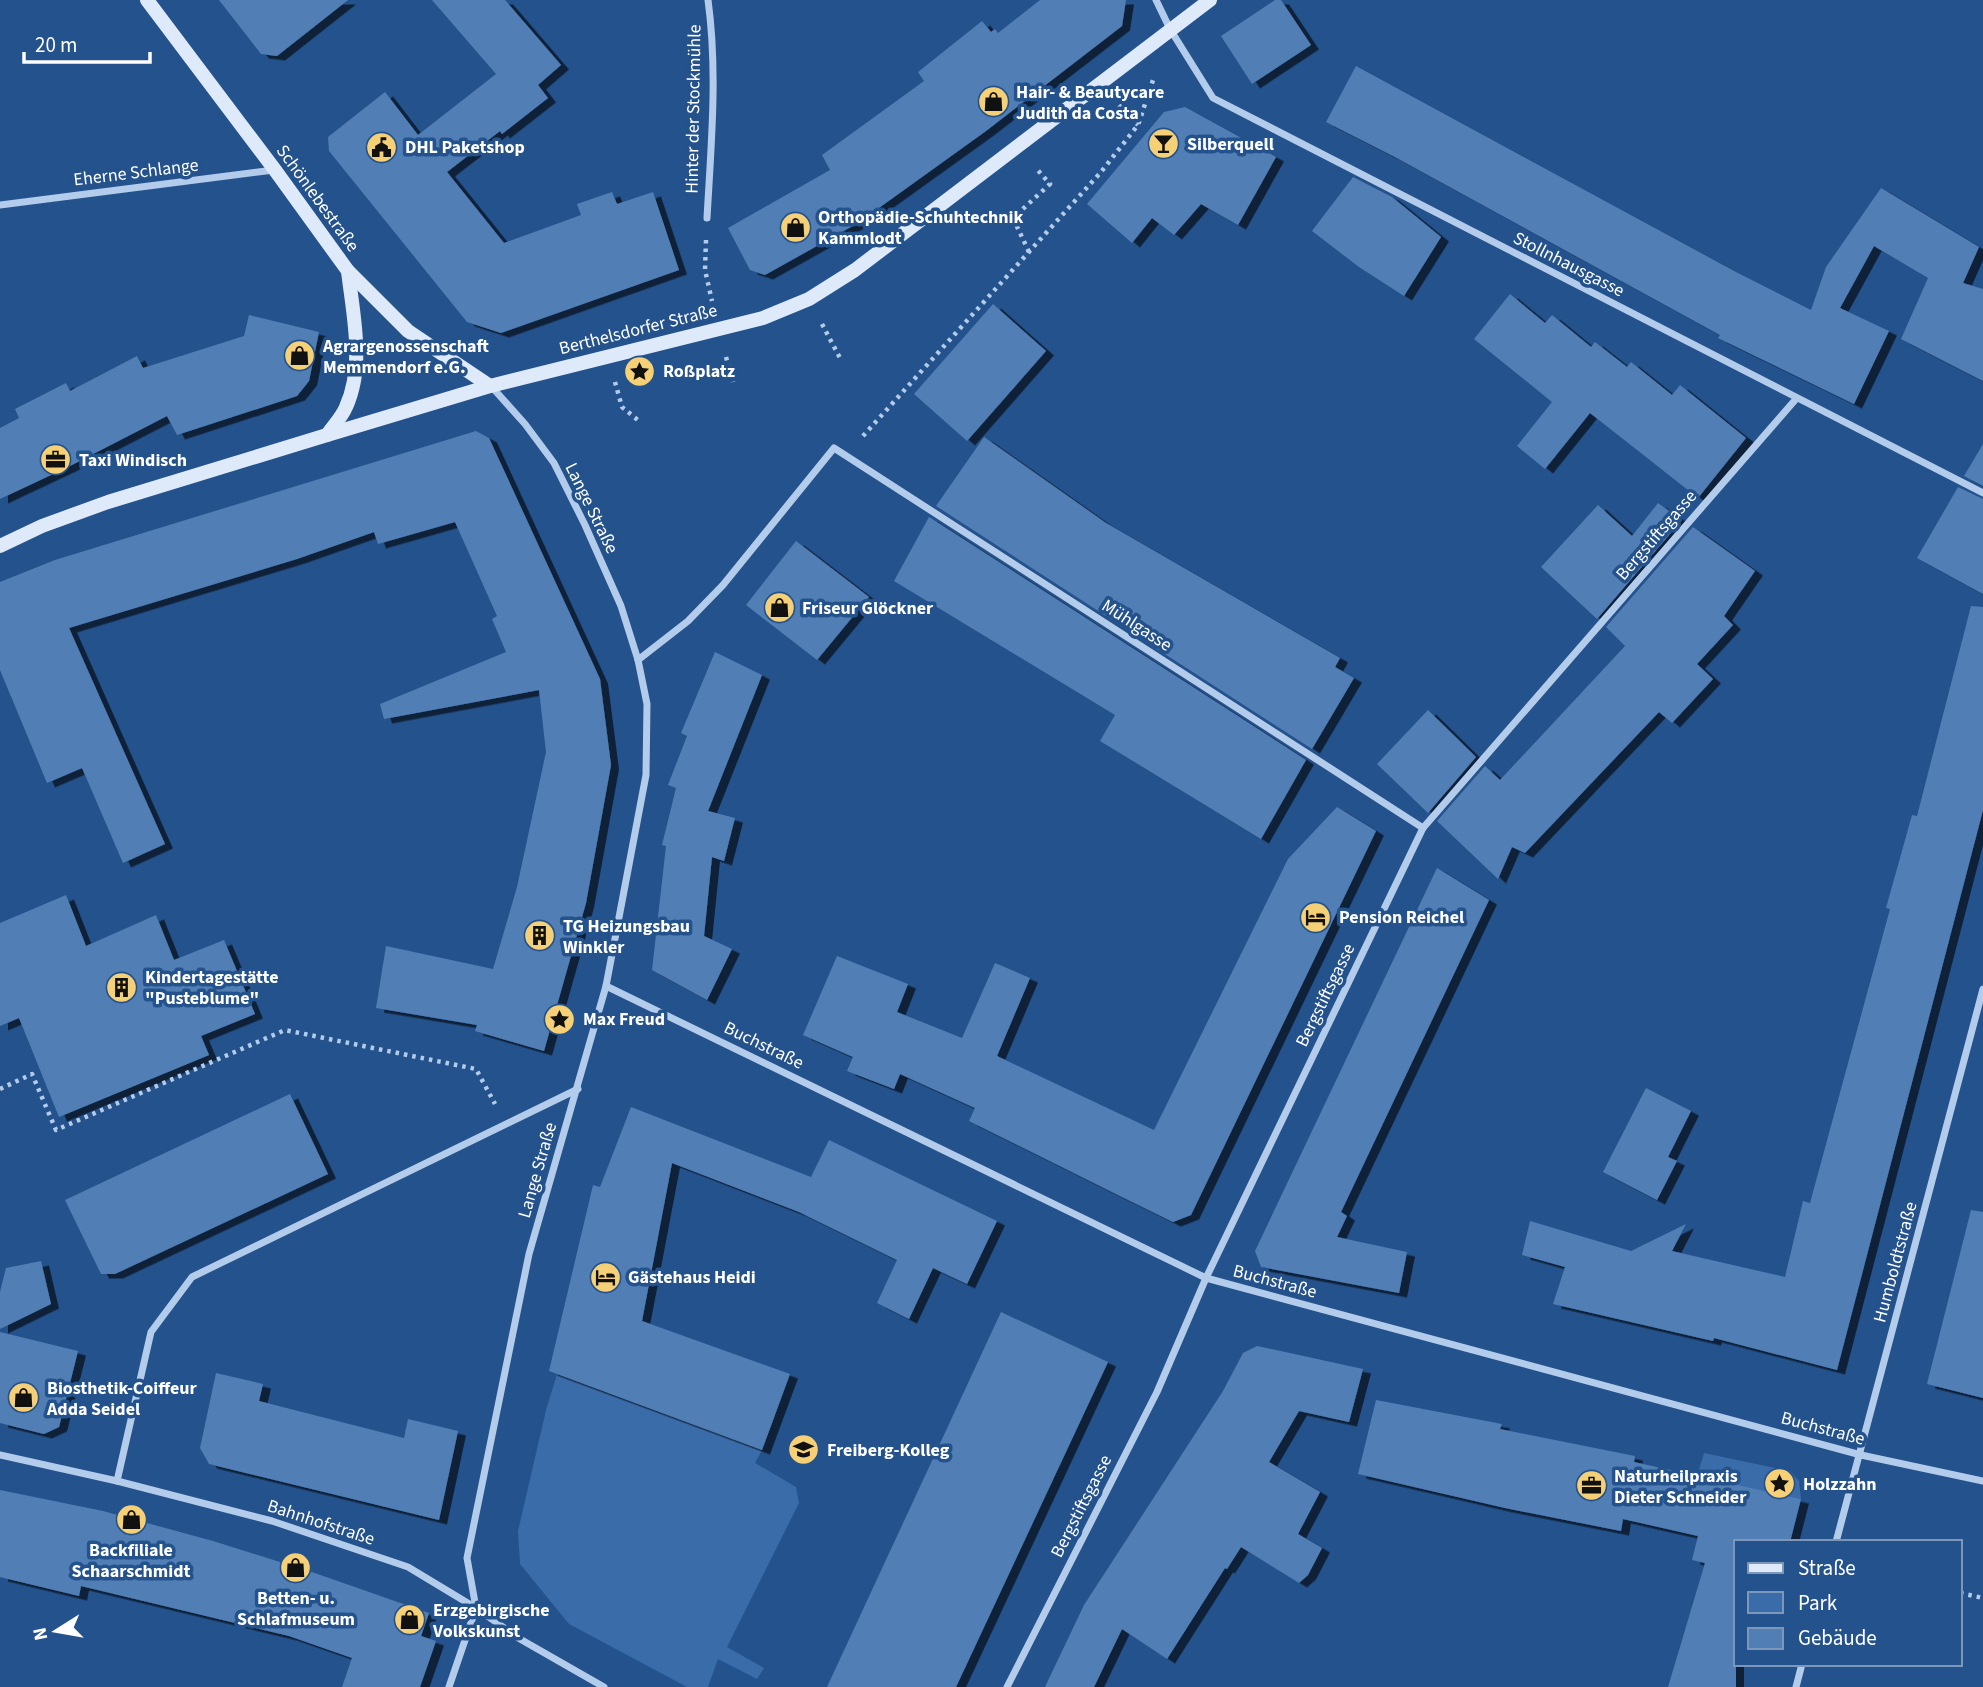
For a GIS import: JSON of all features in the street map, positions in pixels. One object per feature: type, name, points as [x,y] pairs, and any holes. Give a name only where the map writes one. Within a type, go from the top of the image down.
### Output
[{"type":"street","name":"Schönlebestraße","points":[[147,0],[348,271],[408,331],[490,386]]},
{"type":"street","name":"Hinter der Stockmühle","points":[[707,218],[713,103],[708,0]]},
{"type":"street","name":"Stollnhausgasse","points":[[1156,0],[1170,29],[1213,98],[1983,493]]},
{"type":"street","name":"Berthelsdorfer Straße","points":[[0,547],[42,526],[108,502],[490,386],[763,318],[809,299],[855,270],[1210,0]]},
{"type":"street","name":"Eherne Schlange","points":[[0,205],[275,170]]},
{"type":"street","points":[[327,435],[346,409],[354,382],[356,350],[348,271]]},
{"type":"street","name":"Lange Straße","points":[[449,1687],[476,1608],[467,1558],[529,1254],[606,986],[646,775],[647,704],[638,660],[621,606],[554,463],[525,424],[490,386]]},
{"type":"street","name":"Bergstiftsgasse","points":[[1007,1687],[1157,1392],[1206,1278],[1423,828],[1796,399]]},
{"type":"street","points":[[638,660],[688,621],[723,585],[834,448]]},
{"type":"street","name":"Mühlgasse","points":[[834,448],[1423,828]]},
{"type":"street","name":"Buchstraße","points":[[606,986],[1206,1278],[1861,1455],[1983,1482]]},
{"type":"street","name":"Humboldtstraße","points":[[1837,1540],[1983,989]]},
{"type":"street","points":[[117,1481],[151,1332],[192,1277],[578,1089]]},
{"type":"street","name":"Bahnhofstraße","points":[[0,1455],[117,1481],[272,1521],[408,1567],[476,1608],[520,1639],[604,1687]]},
{"type":"street","points":[[1796,1687],[1801,1666]]},
{"type":"path","points":[[834,448],[866,435],[1101,172],[1138,125],[1154,77]]},
{"type":"path","points":[[1017,148],[1050,184],[1013,218],[1029,252]]},
{"type":"path","points":[[707,218],[705,270],[718,329]]},
{"type":"path","points":[[809,299],[839,358]]},
{"type":"path","points":[[608,356],[622,407],[639,421]]},
{"type":"path","points":[[0,1088],[33,1074],[56,1130],[285,1030],[476,1069],[506,1124]]},
{"type":"path","points":[[1962,1593],[1983,1598]]},
{"type":"green space","points":[[557,1374],[762,1450],[755,1463],[796,1487],[799,1503],[727,1647],[764,1668],[757,1679],[718,1659],[708,1687],[687,1687],[569,1624],[520,1564],[518,1531]]},
{"type":"green space","points":[[1704,1453],[1790,1471],[1799,1481],[1801,1499],[1697,1476]]},
{"type":"building","points":[[219,0],[348,0],[277,56],[261,54]]},
{"type":"building","points":[[432,0],[505,0],[561,65],[538,85],[548,98],[447,172],[504,243],[581,215],[577,204],[612,192],[617,204],[653,192],[679,270],[501,333],[467,322],[329,151],[328,137],[385,92],[418,135],[496,74]]},
{"type":"building","points":[[1040,0],[1126,0],[1122,26],[986,131],[858,223],[765,275],[750,270],[728,228],[830,170],[822,155],[924,81],[918,72],[982,21],[991,32],[995,29],[998,33]]},
{"type":"building","points":[[1275,0],[1281,0],[1311,45],[1252,84],[1221,36]]},
{"type":"building","points":[[1356,66],[1811,310],[1826,267],[1881,188],[1979,247],[1963,283],[1983,289],[1983,381],[1901,339],[1928,278],[1874,246],[1840,308],[1889,331],[1854,404],[1718,338],[1720,335],[1326,122]]},
{"type":"building","points":[[1185,107],[1276,157],[1238,225],[1201,204],[1174,235],[1152,218],[1132,243],[1087,204],[1164,112]]},
{"type":"building","points":[[1353,177],[1392,197],[1441,237],[1404,296],[1359,267],[1312,231]]},
{"type":"building","points":[[1510,294],[1545,323],[1552,315],[1591,347],[1595,342],[1627,367],[1631,362],[1672,395],[1680,385],[1746,438],[1698,498],[1590,413],[1545,469],[1517,446],[1552,402],[1474,339]]},
{"type":"building","points":[[993,304],[1046,351],[967,441],[914,394]]},
{"type":"building","points":[[249,315],[319,332],[309,381],[297,396],[177,435],[167,416],[0,499],[0,428],[19,418],[15,409],[66,383],[70,391],[137,356],[143,368],[244,336]]},
{"type":"building","points":[[476,431],[489,438],[600,679],[611,765],[586,903],[544,1051],[475,1031],[477,1025],[376,1008],[386,946],[493,969],[517,887],[546,752],[539,690],[384,719],[380,704],[506,652],[492,619],[497,616],[455,522],[378,544],[374,532],[297,559],[69,628],[165,844],[123,863],[82,768],[47,783],[0,670],[0,582],[55,560]]},
{"type":"building","points":[[984,437],[1106,523],[1340,658],[1335,667],[1354,678],[1312,749],[936,506]]},
{"type":"building","points":[[1983,444],[1983,486],[1964,476]]},
{"type":"building","points":[[1958,487],[1983,499],[1983,594],[1917,558]]},
{"type":"building","points":[[1658,503],[1682,520],[1597,619],[1541,567],[1598,505],[1632,536]]},
{"type":"building","points":[[929,517],[1306,760],[1261,839],[1100,741],[1115,715],[894,581]]},
{"type":"building","points":[[1693,527],[1755,571],[1724,616],[1733,625],[1697,664],[1713,679],[1672,723],[1659,712],[1525,853],[1512,847],[1498,879],[1437,821],[1485,766],[1500,780],[1625,646],[1606,627]]},
{"type":"building","points":[[796,541],[869,597],[817,660],[746,605]]},
{"type":"building","points":[[1971,606],[1983,607],[1983,810],[1837,1370],[1714,1338],[1713,1341],[1553,1304],[1565,1267],[1522,1255],[1530,1221],[1631,1251],[1686,1224],[1672,1251],[1785,1277],[1803,1201],[1810,1203],[1890,909],[1886,908],[1912,815],[1917,816]]},
{"type":"building","points":[[715,652],[762,675],[708,811],[735,818],[724,861],[712,857],[704,936],[732,949],[707,1000],[652,970],[666,846],[662,845],[676,788],[668,785],[687,736],[681,733]]},
{"type":"building","points":[[1428,710],[1476,757],[1428,813],[1377,764]]},
{"type":"building","points":[[1337,807],[1376,831],[1191,1215],[1173,1222],[969,1121],[975,1108],[900,1074],[894,1089],[847,1071],[853,1057],[803,1035],[837,956],[908,984],[897,1012],[962,1038],[995,963],[1030,978],[997,1056],[1154,1130],[1288,859]]},
{"type":"building","points":[[1437,868],[1489,900],[1341,1212],[1347,1216],[1337,1237],[1407,1252],[1399,1293],[1261,1267],[1255,1251]]},
{"type":"building","name":"Kindertagestätte \"Pusteblume\"","points":[[66,895],[86,946],[156,915],[174,960],[224,940],[255,1014],[201,1036],[209,1055],[59,1117],[19,1018],[0,1026],[0,923]]},
{"type":"building","points":[[1646,1088],[1691,1111],[1668,1157],[1677,1161],[1657,1200],[1603,1172]]},
{"type":"building","points":[[290,1094],[328,1174],[115,1274],[101,1274],[65,1200]]},
{"type":"building","points":[[631,1107],[811,1177],[829,1140],[997,1221],[967,1284],[933,1268],[909,1319],[877,1303],[897,1260],[799,1212],[672,1163],[642,1321],[790,1374],[762,1450],[549,1371],[593,1185],[600,1187]]},
{"type":"building","points":[[1971,1210],[1983,1212],[1983,1398],[1927,1384]]},
{"type":"building","points":[[41,1261],[51,1304],[0,1329],[0,1292],[6,1268]]},
{"type":"building","points":[[1001,1312],[1108,1362],[956,1687],[827,1687]]},
{"type":"building","points":[[0,1332],[78,1351],[59,1427],[44,1434],[0,1423]]},
{"type":"building","points":[[1257,1346],[1363,1369],[1349,1422],[1299,1411],[1269,1462],[1320,1492],[1298,1534],[1322,1548],[1308,1575],[1299,1583],[1241,1547],[1167,1659],[1122,1629],[1094,1687],[1045,1687],[1084,1605],[1223,1391],[1243,1353]]},
{"type":"building","points":[[216,1373],[263,1384],[259,1401],[404,1438],[408,1419],[458,1431],[439,1520],[209,1464],[200,1448]]},
{"type":"building","points":[[1376,1400],[1502,1424],[1500,1429],[1635,1456],[1634,1462],[1801,1499],[1791,1540],[1734,1540],[1736,1687],[1668,1687],[1705,1563],[1692,1560],[1698,1536],[1623,1519],[1621,1531],[1358,1474]]},
{"type":"building","points":[[0,1490],[103,1511],[213,1541],[429,1613],[421,1636],[436,1641],[420,1687],[342,1687],[352,1658],[289,1636],[81,1586],[79,1596],[0,1577]]},
{"type":"place","name":"Hair- & Beautycare Judith da Costa","points":[[993,102]]},
{"type":"place","name":"Silberquell","points":[[1164,144]]},
{"type":"place","name":"DHL Paketshop","points":[[382,147]]},
{"type":"place","name":"Orthopädie-Schuhtechnik Kammlodt","points":[[795,227]]},
{"type":"place","name":"Agrargenossenschaft Memmendorf e.G.","points":[[300,356]]},
{"type":"place","name":"Roßplatz","points":[[640,371]]},
{"type":"place","name":"Taxi Windisch","points":[[56,460]]},
{"type":"place","name":"Friseur Glöckner","points":[[779,608]]},
{"type":"place","name":"Pension Reichel","points":[[1316,917]]},
{"type":"place","name":"TG Heizungsbau Winkler","points":[[540,936]]},
{"type":"place","name":"Kindertagestätte \"Pusteblume\"","points":[[122,987]]},
{"type":"place","name":"Max Freud","points":[[560,1019]]},
{"type":"place","name":"Gästehaus Heidi","points":[[605,1277]]},
{"type":"place","name":"Biosthetik-Coiffeur Adda Seidel","points":[[24,1398]]},
{"type":"place","name":"Freiberg-Kolleg","points":[[804,1450]]},
{"type":"place","name":"Holzzahn","points":[[1780,1484]]},
{"type":"place","name":"Naturheilpraxis Dieter Schneider","points":[[1591,1486]]},
{"type":"place","name":"Backfiliale Schaarschmidt","points":[[131,1519]]},
{"type":"place","name":"Betten- u. Schlafmuseum","points":[[296,1567]]},
{"type":"place","name":"Erzgebirgische Volkskunst","points":[[410,1620]]}]
